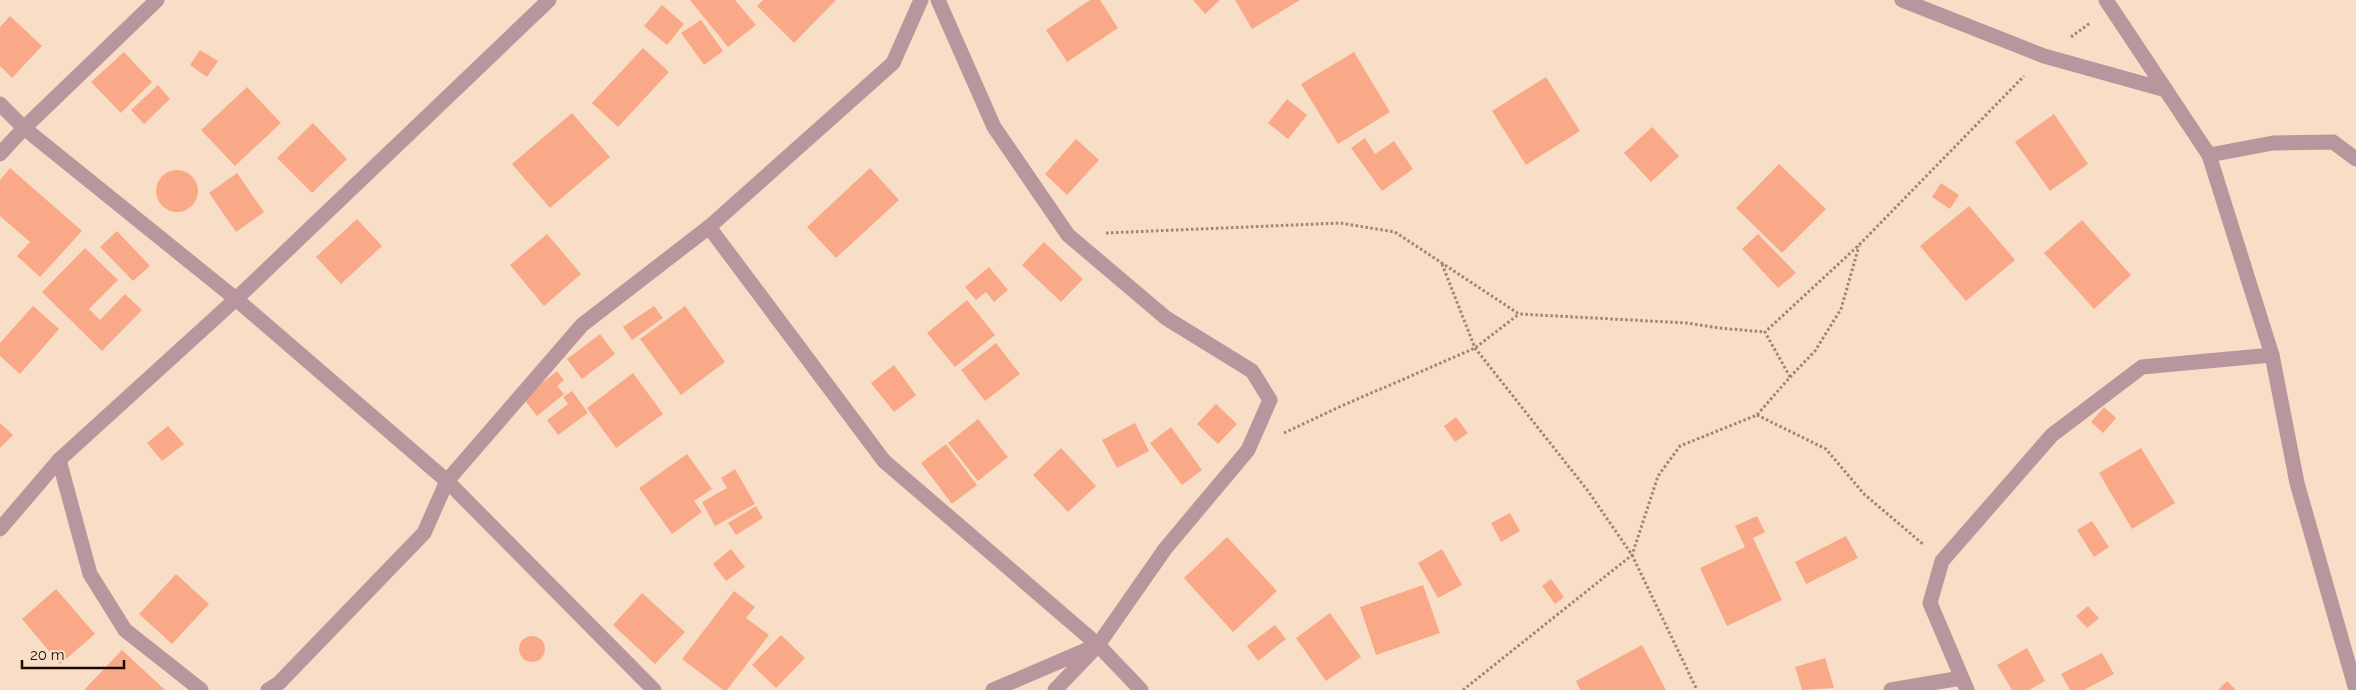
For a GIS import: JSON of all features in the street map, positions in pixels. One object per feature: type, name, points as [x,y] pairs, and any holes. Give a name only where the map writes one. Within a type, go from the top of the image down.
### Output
[{"type":"street","points":[[0,154],[24,128],[157,0]]},
{"type":"street","points":[[0,529],[59,460],[236,299],[549,0]]},
{"type":"street","points":[[277,688],[424,533],[447,481],[582,325],[709,227],[893,63],[922,0]]},
{"type":"street","points":[[938,0],[994,127],[1068,235],[1166,318],[1252,371],[1270,400],[1248,450],[1164,549],[1098,645],[1055,690]]},
{"type":"street","points":[[1902,0],[2044,56],[2166,90]]},
{"type":"street","points":[[2108,4],[2209,154],[2272,355],[2297,483],[2356,690]]},
{"type":"street","points":[[0,104],[24,128],[236,299],[447,481],[654,690]]},
{"type":"street","points":[[2209,154],[2272,143],[2333,142],[2356,159]]},
{"type":"street","points":[[709,227],[884,461],[1098,645],[1141,690]]},
{"type":"street","points":[[1891,690],[1964,684],[1930,602],[1942,561],[2052,435],[2142,367],[2272,355]]},
{"type":"street","points":[[59,460],[90,574],[125,630],[201,690]]},
{"type":"street","points":[[993,690],[1098,645]]},
{"type":"path","points":[[1068,235],[1340,222],[1395,232],[1519,314],[1687,322],[1719,328],[1765,332],[1859,245],[2044,56],[2108,4]]},
{"type":"path","points":[[1463,690],[1632,555],[1658,476],[1680,446],[1757,415],[1815,351],[1841,309],[1859,245]]},
{"type":"path","points":[[1442,263],[1475,348],[1588,490],[1632,555],[1697,690]]},
{"type":"path","points":[[1248,450],[1337,408],[1475,348],[1519,314]]},
{"type":"path","points":[[1765,332],[1790,377]]},
{"type":"path","points":[[1757,415],[1826,449],[1864,494],[1942,561]]},
{"type":"building","points":[[690,0],[735,0],[756,25],[728,47]]},
{"type":"building","points":[[763,0],[836,0],[794,43],[757,6]]},
{"type":"building","points":[[1090,0],[1100,0],[1118,28],[1067,62],[1046,30]]},
{"type":"building","points":[[1193,0],[1220,0],[1205,14]]},
{"type":"building","points":[[1235,0],[1300,0],[1252,29]]},
{"type":"building","points":[[662,5],[684,24],[667,45],[644,26]]},
{"type":"building","points":[[10,16],[42,46],[12,78],[0,66],[0,27]]},
{"type":"building","points":[[701,20],[723,51],[704,65],[681,33]]},
{"type":"building","points":[[643,48],[669,72],[618,127],[592,103]]},
{"type":"building","points":[[200,50],[218,61],[207,77],[190,65]]},
{"type":"building","points":[[124,52],[152,82],[121,113],[91,82]]},
{"type":"building","points":[[1354,52],[1390,112],[1338,144],[1301,84]]},
{"type":"building","points":[[1546,77],[1580,131],[1526,165],[1492,111]]},
{"type":"building","points":[[158,85],[170,99],[144,124],[131,110]]},
{"type":"building","points":[[247,87],[281,123],[235,166],[201,130]]},
{"type":"building","points":[[1287,99],[1307,115],[1288,139],[1268,123]]},
{"type":"building","points":[[572,113],[610,157],[550,208],[512,164]]},
{"type":"building","points":[[2054,114],[2088,164],[2050,191],[2015,142]]},
{"type":"building","points":[[313,123],[347,159],[312,193],[277,158]]},
{"type":"building","points":[[1652,127],[1679,156],[1651,182],[1624,153]]},
{"type":"building","points":[[1365,138],[1375,154],[1394,141],[1413,169],[1382,191],[1351,148]]},
{"type":"building","points":[[1076,139],[1099,160],[1067,195],[1045,174]]},
{"type":"building","points":[[1779,164],[1826,209],[1782,253],[1736,208]]},
{"type":"building","points":[[10,168],[82,231],[40,277],[17,256],[30,242],[0,216],[0,180]]},
{"type":"building","points":[[870,168],[899,200],[836,258],[807,227]]},
{"type":"building","points":[[173,170],[181,170],[192,176],[198,191],[192,206],[181,212],[173,212],[162,206],[156,195],[156,187],[162,176]]},
{"type":"building","points":[[237,173],[264,212],[236,232],[209,193]]},
{"type":"building","points":[[1941,183],[1959,195],[1950,209],[1932,197]]},
{"type":"building","points":[[1969,206],[2015,260],[1966,301],[1920,246]]},
{"type":"building","points":[[357,219],[382,246],[341,284],[316,257]]},
{"type":"building","points":[[2082,220],[2131,275],[2094,309],[2044,253]]},
{"type":"building","points":[[117,231],[150,266],[133,281],[100,247]]},
{"type":"building","points":[[547,234],[581,274],[544,306],[510,265]]},
{"type":"building","points":[[1758,234],[1796,273],[1778,288],[1742,249]]},
{"type":"building","points":[[1044,242],[1083,279],[1061,302],[1022,265]]},
{"type":"building","points":[[85,248],[118,280],[89,309],[100,320],[125,294],[142,310],[102,351],[42,292]]},
{"type":"building","points":[[989,267],[1008,290],[994,302],[986,292],[976,300],[965,287]]},
{"type":"building","points":[[967,300],[995,335],[955,367],[927,333]]},
{"type":"building","points":[[33,306],[59,329],[20,374],[0,356],[0,343]]},
{"type":"building","points":[[654,306],[663,318],[632,340],[623,327]]},
{"type":"building","points":[[685,306],[725,362],[681,395],[640,339]]},
{"type":"building","points":[[600,334],[615,354],[582,379],[567,359]]},
{"type":"building","points":[[996,343],[1020,374],[985,401],[961,370]]},
{"type":"building","points":[[894,365],[916,395],[894,412],[871,383]]},
{"type":"building","points":[[557,371],[564,380],[557,386],[564,394],[537,416],[523,398]]},
{"type":"building","points":[[633,373],[663,414],[616,448],[587,408]]},
{"type":"building","points":[[572,391],[588,413],[558,435],[547,420],[568,404],[563,397]]},
{"type":"building","points":[[1216,404],[1237,424],[1218,444],[1197,424]]},
{"type":"building","points":[[2104,407],[2116,418],[2103,433],[2091,422]]},
{"type":"building","points":[[1456,417],[1468,433],[1455,442],[1444,426]]},
{"type":"building","points":[[978,419],[1008,457],[978,481],[948,443]]},
{"type":"building","points":[[0,423],[13,435],[0,448]]},
{"type":"building","points":[[1135,423],[1149,451],[1117,468],[1102,440]]},
{"type":"building","points":[[168,426],[184,444],[162,461],[147,443]]},
{"type":"building","points":[[1171,427],[1202,470],[1182,485],[1150,443]]},
{"type":"building","points":[[946,444],[977,485],[952,504],[921,463]]},
{"type":"building","points":[[1061,448],[1096,486],[1068,512],[1033,475]]},
{"type":"building","points":[[2141,448],[2175,503],[2132,529],[2099,473]]},
{"type":"building","points":[[687,454],[712,489],[694,501],[702,512],[672,534],[639,488]]},
{"type":"building","points":[[735,469],[755,504],[715,526],[702,502],[727,488],[721,478]]},
{"type":"building","points":[[756,506],[763,518],[736,535],[728,523]]},
{"type":"building","points":[[1510,513],[1520,531],[1501,542],[1491,523]]},
{"type":"building","points":[[1757,516],[1765,532],[1753,538],[1782,600],[1727,626],[1700,568],[1745,547],[1735,526]]},
{"type":"building","points":[[2092,521],[2109,547],[2094,557],[2077,530]]},
{"type":"building","points":[[1846,536],[1858,558],[1806,584],[1795,562]]},
{"type":"building","points":[[1227,537],[1277,591],[1233,632],[1184,578]]},
{"type":"building","points":[[731,549],[745,567],[726,581],[713,564]]},
{"type":"building","points":[[1442,549],[1462,585],[1438,598],[1418,563]]},
{"type":"building","points":[[176,574],[209,604],[172,644],[139,614]]},
{"type":"building","points":[[1551,579],[1564,597],[1555,604],[1542,586]]},
{"type":"building","points":[[1423,585],[1440,633],[1376,655],[1360,607]]},
{"type":"building","points":[[56,589],[95,634],[60,664],[22,619]]},
{"type":"building","points":[[734,591],[755,607],[746,618],[769,635],[727,690],[723,690],[682,659]]},
{"type":"building","points":[[642,593],[685,632],[655,664],[613,625]]},
{"type":"building","points":[[2088,606],[2099,618],[2087,628],[2076,616]]},
{"type":"building","points":[[1330,613],[1361,657],[1326,681],[1296,638]]},
{"type":"building","points":[[1275,625],[1286,639],[1258,661],[1247,646]]},
{"type":"building","points":[[781,635],[805,658],[776,688],[752,665]]},
{"type":"building","points":[[532,636],[541,640],[545,649],[541,658],[532,662],[523,658],[519,649],[523,640]]},
{"type":"building","points":[[1642,645],[1666,690],[1580,690],[1576,681]]},
{"type":"building","points":[[2027,648],[2045,681],[2029,690],[2012,690],[1997,665]]},
{"type":"building","points":[[122,650],[165,690],[84,690]]},
{"type":"building","points":[[2102,653],[2114,674],[2084,690],[2070,690],[2061,674]]},
{"type":"building","points":[[1825,658],[1834,688],[1802,690],[1795,667]]},
{"type":"building","points":[[2227,681],[2236,690],[2218,690]]}]
